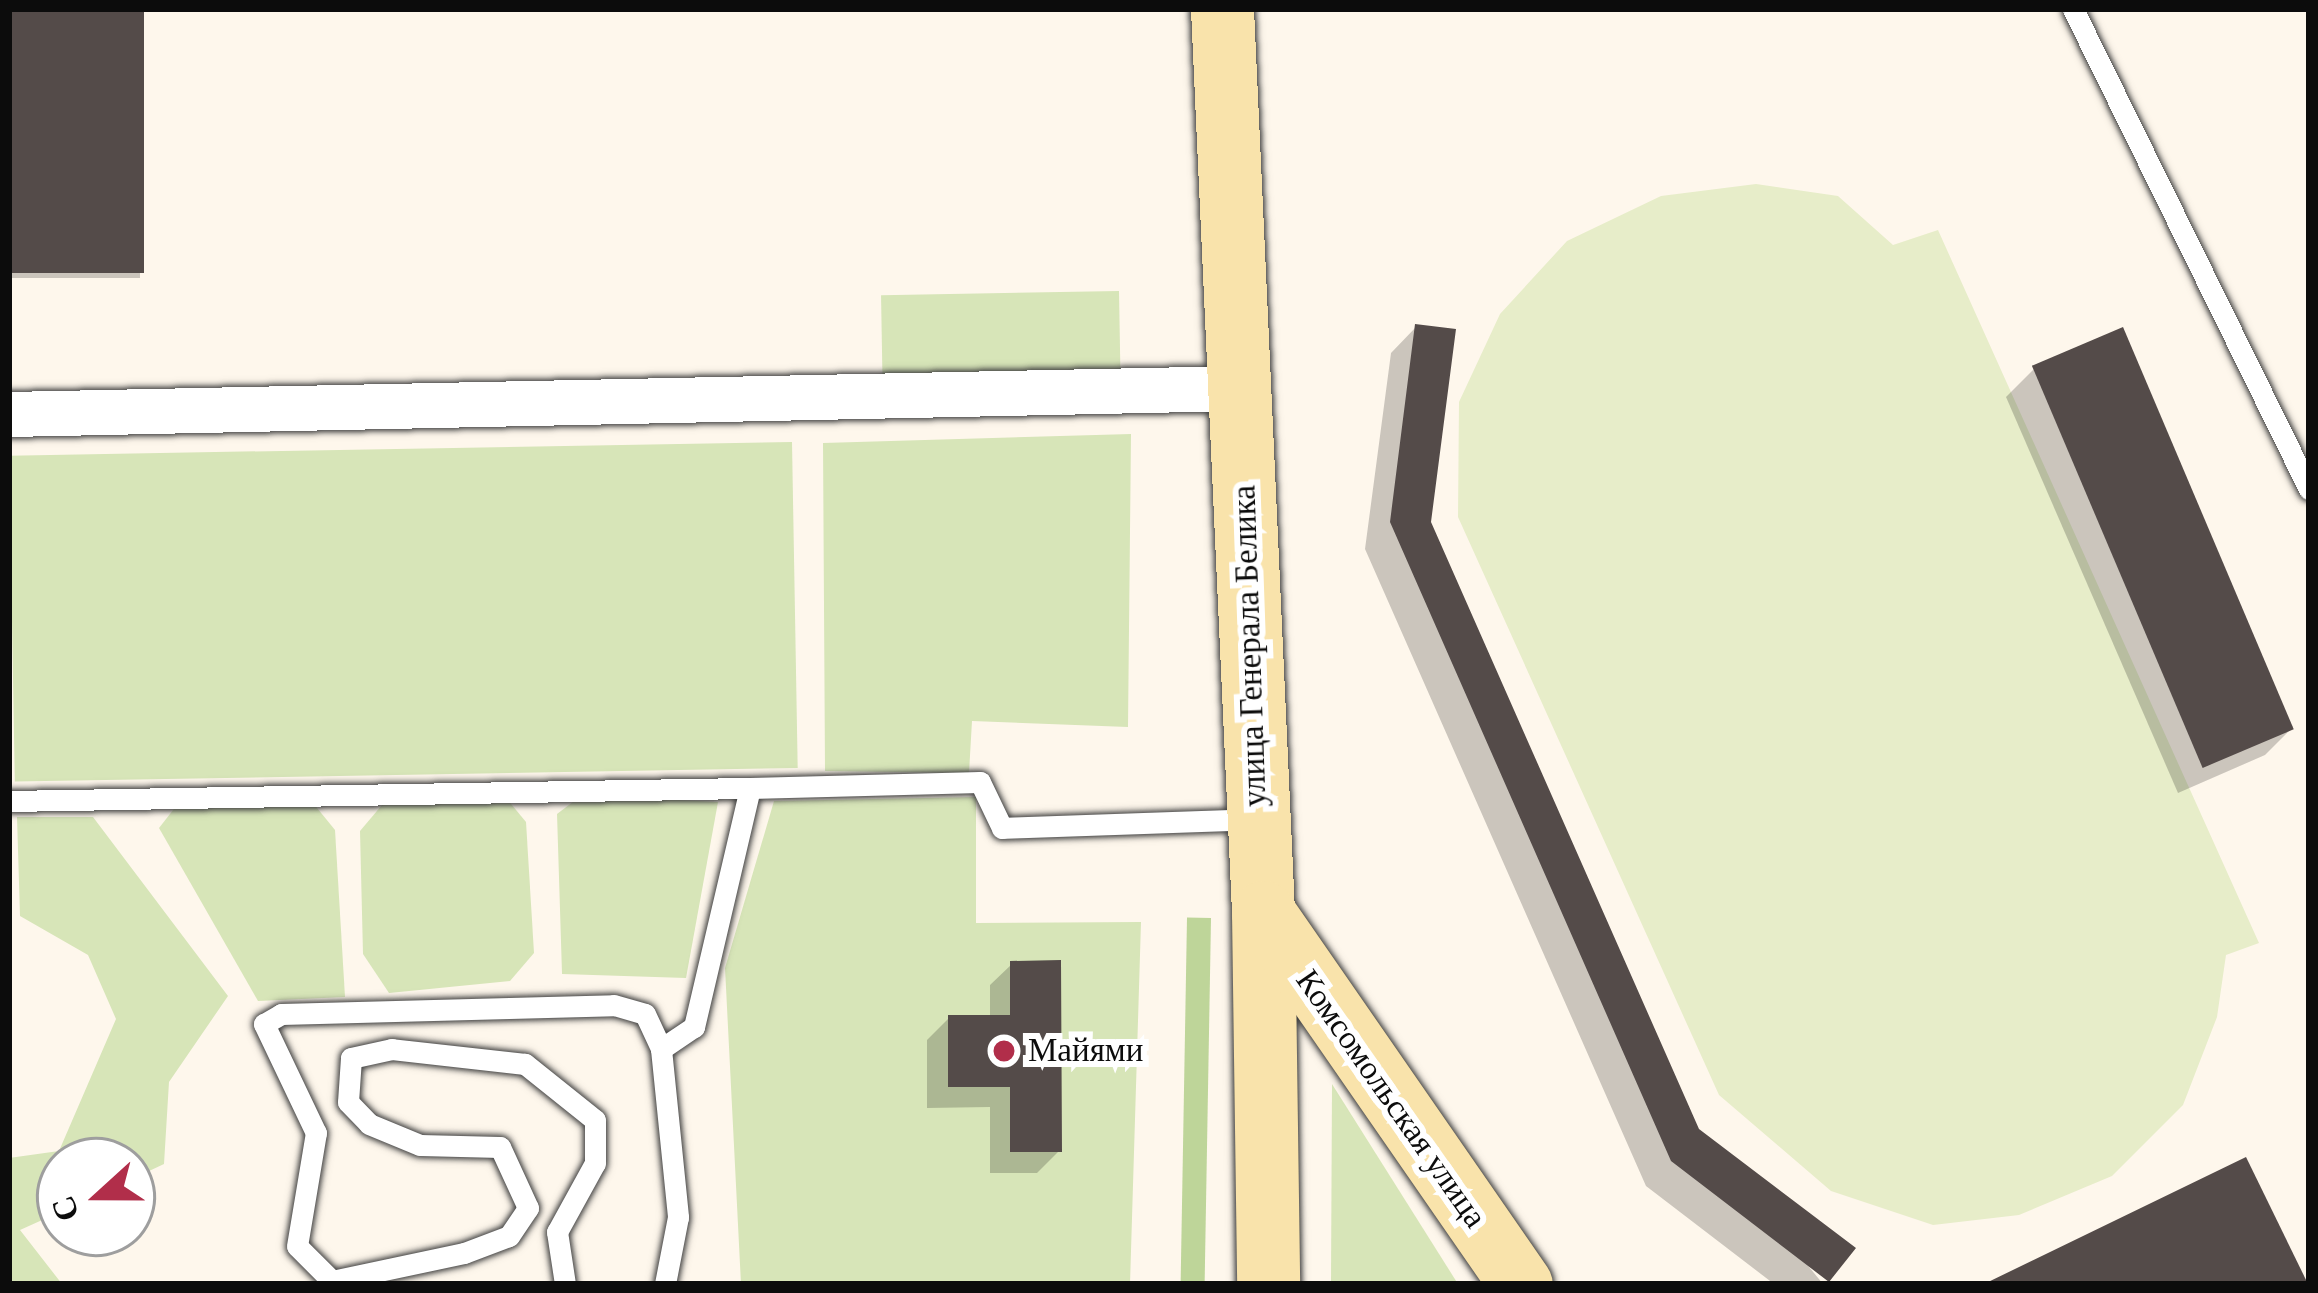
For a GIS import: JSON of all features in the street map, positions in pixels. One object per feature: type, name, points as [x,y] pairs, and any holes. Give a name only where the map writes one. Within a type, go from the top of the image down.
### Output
[{"type":"main road","name":"улица Генерала Белика","points":[[1222,9],[1263,912],[1268,1284]]},
{"type":"main road","name":"Комсомольская улица","points":[[1263,912],[1521,1284]]},
{"type":"street","points":[[9,414],[1240,388]]},
{"type":"lane","points":[[2073,9],[2309,489]]},
{"type":"lane","points":[[9,801],[980,782],[1002,828],[1256,819]]},
{"type":"lane","points":[[661,1049],[694,1028],[750,788]]},
{"type":"lane","points":[[566,1284],[556,1232],[595,1163],[595,1120],[568,1088],[525,1064],[457,1050],[351,1058],[348,1102],[369,1124],[420,1145],[500,1147],[528,1208],[509,1236],[464,1253],[332,1281],[297,1246],[316,1133],[264,1024],[281,1014],[614,1004],[645,1014],[661,1049],[678,1217],[665,1284]]},
{"type":"green space","points":[[1756,184],[1838,196],[1893,245],[1938,230],[2259,943],[2226,955],[2217,1017],[2183,1105],[2112,1176],[2019,1215],[1933,1225],[1831,1191],[1719,1095],[1458,517],[1459,402],[1500,314],[1567,241],[1661,196]]},
{"type":"green space","points":[[1119,291],[1120,375],[883,379],[881,295]]},
{"type":"green space","points":[[1131,434],[1128,727],[972,721],[969,773],[825,771],[823,443]]},
{"type":"green space","points":[[792,442],[798,768],[15,782],[9,456]]},
{"type":"green space","points":[[582,795],[718,802],[686,978],[562,974],[557,814]]},
{"type":"green space","points":[[976,797],[976,923],[1141,922],[1130,1284],[741,1284],[725,968],[774,801]]},
{"type":"green space","points":[[507,799],[526,822],[534,953],[510,981],[389,993],[363,954],[360,831],[382,805]]},
{"type":"green space","points":[[313,803],[335,830],[345,997],[258,1001],[159,828],[177,805]]},
{"type":"green space","points":[[17,817],[93,817],[228,996],[169,1082],[164,1164],[156,1168],[156,1137],[65,1137],[116,1019],[88,955],[20,916]]},
{"type":"green space","points":[[1187,918],[1211,918],[1205,1284],[1181,1284]]},
{"type":"green space","points":[[1332,1084],[1458,1284],[1331,1284]]},
{"type":"green space","points":[[36,1154],[36,1223],[20,1230],[36,1257],[41,1257],[62,1284],[9,1284],[9,1158]]},
{"type":"building","points":[[9,9],[144,9],[144,273],[9,273]]},
{"type":"building","points":[[1415,324],[1456,329],[1431,522],[1699,1129],[1856,1248],[1829,1282],[1671,1161],[1390,522]]},
{"type":"building","points":[[2123,327],[2294,729],[2203,768],[2032,366]]},
{"type":"building","name":"Майями","points":[[1061,960],[1062,1152],[1010,1152],[1010,1087],[948,1087],[948,1015],[1010,1015],[1010,961]]},
{"type":"building","points":[[2246,1157],[2308,1284],[1984,1284]]},
{"type":"place","name":"Майями","points":[[1004,1051]]}]
